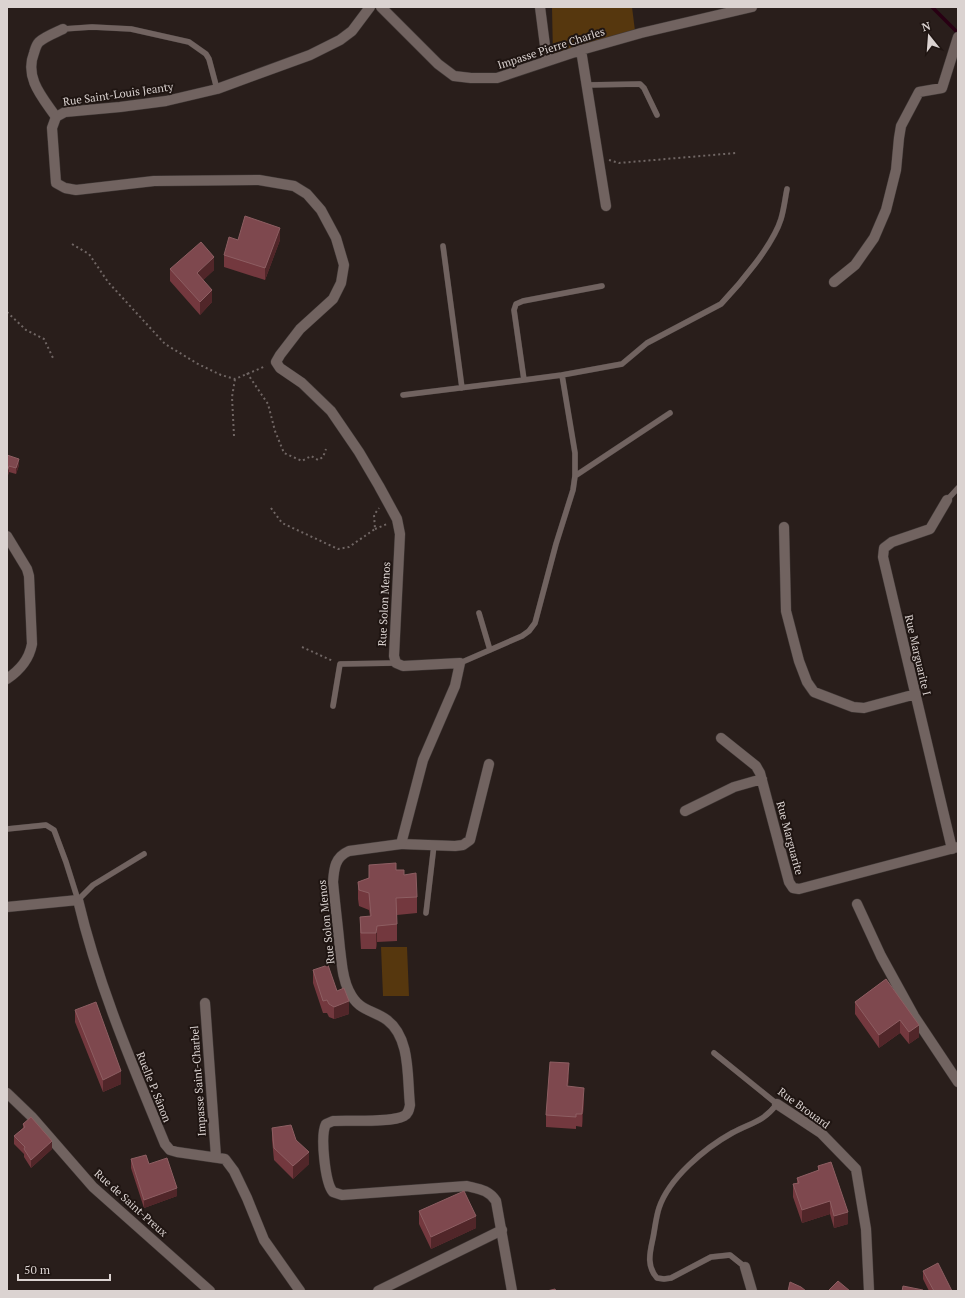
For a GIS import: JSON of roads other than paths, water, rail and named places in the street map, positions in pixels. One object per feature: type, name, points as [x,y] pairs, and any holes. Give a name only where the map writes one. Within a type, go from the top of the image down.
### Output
[{"type":"street","points":[[370,7],[377,7]]},
{"type":"street","name":"Rue Saint-Louis Jeanty","points":[[276,362],[300,329],[333,299],[341,283],[344,265],[336,238],[321,210],[307,194],[294,186],[259,180],[154,181],[76,190],[65,188],[56,183],[52,128],[56,117],[65,112],[166,101],[217,89],[310,55],[340,40],[352,31],[370,7]]},
{"type":"street","name":"Impasse Pierre Charles","points":[[381,7],[438,64],[454,76],[497,78],[581,50],[641,33],[737,9],[752,7]]},
{"type":"street","points":[[540,7],[547,61]]},
{"type":"street","points":[[56,117],[35,86],[30,70],[37,43],[63,29]]},
{"type":"street","points":[[834,282],[855,265],[874,238],[886,210],[896,170],[898,138],[902,126],[919,92],[942,88],[958,37]]},
{"type":"street","points":[[581,50],[606,206]]},
{"type":"street","name":"Rue Solon Menos","points":[[276,362],[280,368],[302,383],[331,411],[359,452],[397,519],[400,534],[394,656],[396,663]]},
{"type":"street","name":"Rue Marguarite I","points":[[947,500],[930,529],[892,542],[884,548],[883,557],[955,848]]},
{"type":"street","points":[[784,527],[786,611],[793,643],[810,687],[814,692],[826,697],[853,707],[864,708],[916,694]]},
{"type":"street","points":[[7,536],[27,569],[29,576],[32,644],[30,653],[24,663],[7,679]]},
{"type":"street","points":[[396,663],[403,666],[460,663],[455,686],[423,760],[401,844],[455,846],[463,845],[470,840],[489,764]]},
{"type":"street","name":"Rue Marguarite","points":[[721,738],[756,766],[762,779],[788,882],[793,888],[799,889],[955,848]]},
{"type":"street","points":[[685,811],[734,787],[762,779]]},
{"type":"street","name":"Rue Solon Menos","points":[[401,844],[348,851],[342,854],[336,860],[333,882],[343,970],[348,991],[354,1000],[366,1010],[386,1019],[397,1029],[405,1054],[410,1105],[408,1112],[404,1116],[392,1119],[334,1121],[326,1124],[323,1132],[327,1182],[333,1192],[342,1195],[467,1186],[482,1189],[492,1195],[496,1201],[512,1291]]},
{"type":"street","points":[[7,907],[78,900]]},
{"type":"street","name":"Ruelle P. Sânon","points":[[78,900],[85,933],[109,1006],[165,1144],[170,1150],[177,1152],[216,1156]]},
{"type":"street","points":[[857,904],[881,956],[914,1016],[958,1082]]},
{"type":"street","name":"Impasse Saint-Charbel","points":[[205,1003],[216,1156]]},
{"type":"street","name":"Rue de Saint-Preux","points":[[7,1093],[32,1117],[94,1187],[210,1291]]},
{"type":"street","name":"Rue Brouard","points":[[777,1104],[821,1133],[856,1169],[866,1229],[869,1291]]},
{"type":"street","points":[[216,1156],[225,1159],[234,1171],[264,1240],[300,1291]]},
{"type":"street","points":[[378,1291],[502,1230]]},
{"type":"street","points":[[745,1266],[752,1291]]},
{"type":"lane","points":[[63,29],[92,27],[131,29],[189,42],[206,54],[209,59],[217,89]]},
{"type":"lane","points":[[587,85],[640,84],[644,88],[656,115]]},
{"type":"lane","points":[[403,395],[562,375],[622,364],[647,343],[721,304],[735,288],[775,234],[781,219],[787,189]]},
{"type":"lane","points":[[443,246],[462,388]]},
{"type":"lane","points":[[524,380],[514,310],[516,304],[602,286]]},
{"type":"lane","points":[[460,663],[522,636],[529,631],[535,623],[556,544],[573,490],[575,476],[574,454],[562,375]]},
{"type":"lane","points":[[575,476],[670,413]]},
{"type":"lane","points":[[947,500],[958,488]]},
{"type":"lane","points":[[479,613],[490,650]]},
{"type":"lane","points":[[334,706],[340,664],[396,663]]},
{"type":"lane","points":[[7,828],[46,825],[54,830],[78,900],[93,885],[144,854]]},
{"type":"lane","points":[[426,914],[434,845]]},
{"type":"lane","name":"Rue Brouard","points":[[714,1053],[777,1104]]},
{"type":"lane","points":[[745,1266],[730,1255],[711,1257],[671,1278],[664,1279],[657,1278],[653,1273],[650,1267],[650,1255],[659,1208],[668,1191],[681,1174],[709,1147],[733,1132],[759,1122],[769,1114],[777,1104]]},
{"type":"waterway","points":[[932,7],[958,33]]}]
